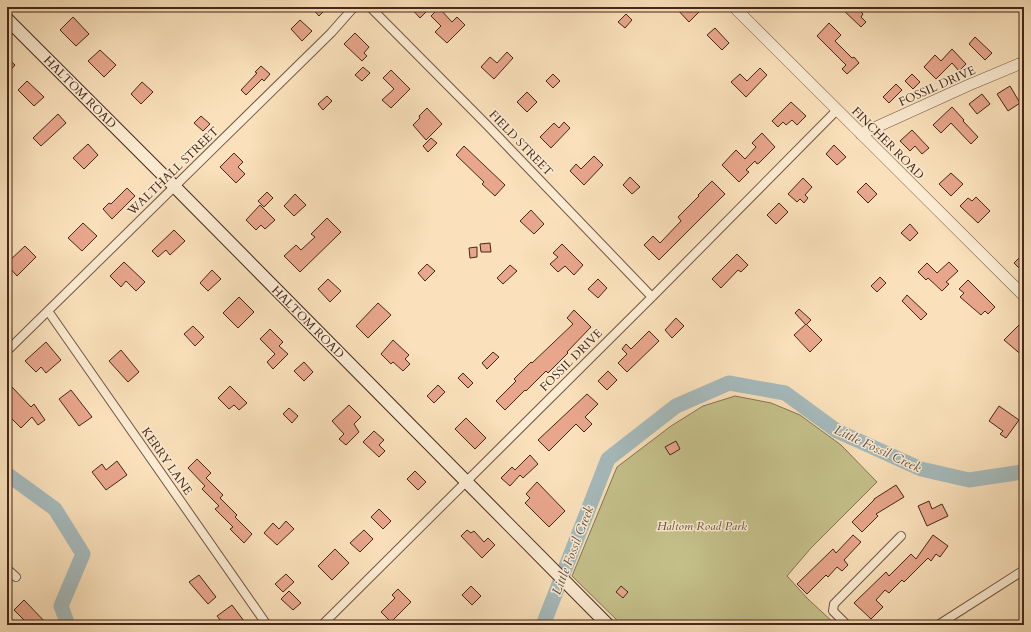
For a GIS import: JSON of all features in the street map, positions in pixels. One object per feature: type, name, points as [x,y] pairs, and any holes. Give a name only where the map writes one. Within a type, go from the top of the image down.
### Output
[{"type":"main road","name":"HALTOM ROAD","points":[[7,20],[174,186],[608,625]]},
{"type":"street","name":"WALTHALL STREET","points":[[7,351],[331,33],[354,7]]},
{"type":"street","name":"FIELD STREET","points":[[370,7],[486,124],[652,298]]},
{"type":"street","name":"FINCHER ROAD","points":[[734,7],[1024,296]]},
{"type":"street","name":"FOSSIL DRIVE","points":[[861,134],[1024,62]]},
{"type":"street","name":"FOSSIL DRIVE","points":[[322,625],[652,298],[837,110]]},
{"type":"street","name":"KERRY LANE","points":[[48,311],[267,625]]},
{"type":"street","points":[[847,625],[833,611],[834,604],[902,536]]},
{"type":"street","points":[[7,569],[16,577]]},
{"type":"street","points":[[938,625],[1024,570]]},
{"type":"green space","name":"Haltom Road Park","points":[[735,396],[771,403],[800,415],[841,445],[877,482],[811,548],[787,576],[808,599],[836,625],[622,625],[572,576],[617,467],[671,426],[703,406]]},
{"type":"building","points":[[311,7],[328,7],[319,16]]},
{"type":"building","points":[[410,7],[431,7],[420,18]]},
{"type":"building","points":[[675,7],[695,7],[699,12],[689,22]]},
{"type":"building","points":[[840,7],[856,7],[863,14],[861,17],[866,22],[861,27]]},
{"type":"building","points":[[439,8],[452,22],[457,17],[465,25],[447,43],[435,32],[441,26],[431,16]]},
{"type":"building","points":[[626,14],[632,20],[625,28],[618,22]]},
{"type":"building","points":[[73,17],[89,34],[76,46],[60,30]]},
{"type":"building","points":[[300,20],[312,31],[302,41],[291,29]]},
{"type":"building","points":[[829,23],[841,35],[835,41],[859,63],[847,74],[842,69],[846,65],[817,36]]},
{"type":"building","points":[[715,28],[729,43],[722,50],[707,35]]},
{"type":"building","points":[[355,33],[369,47],[364,53],[367,56],[362,61],[344,44]]},
{"type":"building","points":[[975,37],[992,53],[985,60],[969,44]]},
{"type":"building","points":[[952,49],[966,64],[959,71],[952,63],[936,79],[924,67],[935,55],[941,61]]},
{"type":"building","points":[[100,50],[116,65],[104,77],[88,61]]},
{"type":"building","points":[[507,52],[513,58],[494,79],[481,67],[490,57],[497,63]]},
{"type":"building","points":[[7,58],[15,65],[7,74]]},
{"type":"building","points":[[261,66],[270,74],[264,81],[262,79],[246,95],[241,90],[257,73],[255,72]]},
{"type":"building","points":[[363,67],[370,73],[362,81],[355,75]]},
{"type":"building","points":[[760,68],[767,75],[746,97],[731,82],[740,74],[747,81]]},
{"type":"building","points":[[391,70],[410,89],[391,108],[382,100],[394,89],[383,78]]},
{"type":"building","points":[[553,74],[560,81],[553,88],[546,81]]},
{"type":"building","points":[[912,74],[920,82],[913,89],[905,81]]},
{"type":"building","points":[[27,81],[44,97],[34,106],[18,90]]},
{"type":"building","points":[[142,82],[153,92],[141,104],[131,94]]},
{"type":"building","points":[[896,84],[902,90],[889,103],[883,97]]},
{"type":"building","points":[[1010,86],[1020,103],[1008,111],[997,94]]},
{"type":"building","points":[[527,92],[537,102],[527,112],[517,102]]},
{"type":"building","points":[[982,94],[990,104],[977,114],[969,104]]},
{"type":"building","points":[[327,96],[332,101],[323,110],[318,104]]},
{"type":"building","points":[[791,102],[806,116],[797,125],[792,120],[786,125],[783,122],[778,127],[772,121]]},
{"type":"building","points":[[952,107],[978,137],[971,144],[951,123],[941,133],[933,125]]},
{"type":"building","points":[[427,108],[442,124],[426,140],[413,125]]},
{"type":"building","points":[[58,114],[66,123],[41,146],[33,138]]},
{"type":"building","points":[[201,116],[210,124],[203,131],[194,123]]},
{"type":"building","points":[[564,122],[570,128],[551,148],[540,137],[554,123],[559,128]]},
{"type":"building","points":[[912,130],[929,148],[922,154],[915,146],[910,151],[900,141]]},
{"type":"building","points":[[762,133],[775,147],[759,163],[757,164],[755,161],[746,170],[749,172],[739,182],[722,165],[736,150],[745,159],[756,147],[752,143]]},
{"type":"building","points":[[431,138],[437,143],[428,152],[423,146]]},
{"type":"building","points":[[88,144],[98,155],[84,169],[73,158]]},
{"type":"building","points":[[834,145],[846,157],[837,165],[826,154]]},
{"type":"building","points":[[464,146],[505,185],[495,196],[482,184],[484,182],[456,155]]},
{"type":"building","points":[[234,153],[243,162],[238,167],[245,174],[236,183],[220,167]]},
{"type":"building","points":[[594,156],[603,165],[584,185],[570,171],[576,164],[581,169]]},
{"type":"building","points":[[951,173],[963,184],[951,196],[939,184]]},
{"type":"building","points":[[630,177],[640,187],[632,194],[623,185]]},
{"type":"building","points":[[803,178],[812,187],[805,195],[808,198],[804,203],[800,199],[797,202],[788,194]]},
{"type":"building","points":[[712,181],[725,194],[659,260],[644,245],[653,236],[660,243],[681,221],[678,217]]},
{"type":"building","points":[[866,183],[877,194],[868,203],[857,192]]},
{"type":"building","points":[[127,188],[135,196],[112,219],[103,209],[109,203],[111,204]]},
{"type":"building","points":[[267,192],[273,198],[264,207],[258,201]]},
{"type":"building","points":[[295,194],[306,205],[294,216],[284,206]]},
{"type":"building","points":[[976,197],[990,211],[978,223],[960,206],[968,198],[972,201]]},
{"type":"building","points":[[779,203],[788,212],[776,224],[767,215]]},
{"type":"building","points":[[260,205],[275,220],[265,229],[261,225],[256,230],[246,220]]},
{"type":"building","points":[[531,210],[544,224],[534,234],[520,221]]},
{"type":"building","points":[[327,218],[341,232],[300,272],[284,256],[296,245],[301,250],[315,237],[311,234]]},
{"type":"building","points":[[83,223],[97,236],[82,251],[68,238]]},
{"type":"building","points":[[910,224],[918,233],[910,241],[901,233]]},
{"type":"building","points":[[174,230],[185,241],[170,255],[166,250],[158,257],[152,251]]},
{"type":"building","points":[[490,243],[491,252],[481,252],[480,244]]},
{"type":"building","points":[[562,244],[583,265],[574,275],[565,266],[558,272],[550,264],[558,257],[553,253]]},
{"type":"building","points":[[25,246],[36,257],[17,276],[7,265],[7,263]]},
{"type":"building","points":[[477,247],[477,257],[470,258],[469,248]]},
{"type":"building","points":[[737,254],[748,265],[741,272],[738,270],[721,288],[712,279]]},
{"type":"building","points":[[1020,257],[1024,262],[1024,273],[1014,263]]},
{"type":"building","points":[[124,262],[145,282],[136,291],[126,281],[121,287],[110,276]]},
{"type":"building","points":[[949,262],[958,271],[946,282],[949,284],[942,291],[928,278],[926,280],[918,272],[927,263],[937,273]]},
{"type":"building","points":[[427,264],[435,271],[425,281],[418,273]]},
{"type":"building","points":[[510,265],[517,271],[503,284],[497,278]]},
{"type":"building","points":[[212,270],[221,279],[208,291],[200,283]]},
{"type":"building","points":[[880,277],[886,283],[877,292],[871,286]]},
{"type":"building","points":[[328,279],[341,291],[330,302],[318,289]]},
{"type":"building","points":[[598,279],[607,288],[598,298],[588,289]]},
{"type":"building","points":[[968,280],[995,307],[988,314],[985,311],[981,315],[960,297],[964,293],[959,289]]},
{"type":"building","points":[[907,295],[927,314],[921,320],[902,301]]},
{"type":"building","points":[[239,297],[254,312],[238,328],[223,313]]},
{"type":"building","points":[[378,303],[391,315],[368,338],[356,326]]},
{"type":"building","points":[[799,309],[811,320],[806,325],[795,313]]},
{"type":"building","points":[[574,310],[591,327],[548,373],[546,371],[505,410],[496,401],[516,381],[514,379],[531,362],[532,363],[573,324],[567,318]]},
{"type":"building","points":[[676,318],[684,326],[672,338],[665,330]]},
{"type":"building","points":[[1024,320],[1024,332],[1021,335],[1024,338],[1024,357],[1004,340]]},
{"type":"building","points":[[806,324],[822,340],[810,352],[794,335]]},
{"type":"building","points":[[193,326],[204,337],[195,346],[184,334]]},
{"type":"building","points":[[270,329],[283,342],[279,346],[288,354],[273,369],[267,362],[275,354],[260,339]]},
{"type":"building","points":[[649,331],[659,341],[627,372],[618,363],[627,354],[622,349],[626,344],[631,349]]},
{"type":"building","points":[[393,340],[409,355],[405,359],[410,364],[403,371],[393,362],[391,364],[381,354]]},
{"type":"building","points":[[46,342],[61,360],[46,373],[41,367],[36,372],[25,361]]},
{"type":"building","points":[[121,350],[139,372],[128,382],[109,361]]},
{"type":"building","points":[[493,352],[499,357],[487,369],[482,363]]},
{"type":"building","points":[[304,362],[313,372],[304,381],[294,371]]},
{"type":"building","points":[[608,371],[617,380],[607,390],[598,381]]},
{"type":"building","points":[[463,373],[473,383],[468,388],[458,378]]},
{"type":"building","points":[[438,385],[445,392],[434,403],[427,396]]},
{"type":"building","points":[[230,386],[247,403],[239,410],[234,405],[229,409],[218,398]]},
{"type":"building","points":[[12,387],[31,407],[34,404],[45,420],[38,425],[32,417],[21,428],[7,414],[7,392]]},
{"type":"building","points":[[71,390],[92,417],[79,426],[59,399]]},
{"type":"building","points":[[587,394],[598,404],[585,417],[592,424],[584,432],[576,424],[549,451],[538,440]]},
{"type":"building","points":[[349,405],[361,417],[354,424],[359,432],[346,445],[339,439],[344,434],[332,421]]},
{"type":"building","points":[[999,406],[1019,420],[1006,438],[1000,434],[1003,431],[989,421]]},
{"type":"building","points":[[289,408],[298,416],[292,423],[283,414]]},
{"type":"building","points":[[466,418],[486,438],[475,449],[455,429]]},
{"type":"building","points":[[374,431],[384,440],[379,445],[385,451],[379,457],[363,442]]},
{"type":"building","points":[[676,441],[680,449],[670,455],[665,447]]},
{"type":"building","points":[[530,455],[538,464],[523,478],[520,475],[510,486],[501,478],[512,467],[515,470]]},
{"type":"building","points":[[197,459],[211,473],[206,478],[223,495],[220,498],[237,515],[235,517],[252,534],[244,543],[230,529],[233,527],[215,509],[219,506],[202,489],[205,486],[188,468]]},
{"type":"building","points":[[117,461],[127,475],[106,490],[92,472],[102,464],[106,470]]},
{"type":"building","points":[[415,471],[426,482],[418,490],[407,479]]},
{"type":"building","points":[[537,482],[565,511],[549,527],[525,503],[530,498],[526,494]]},
{"type":"building","points":[[896,485],[904,497],[876,514],[878,516],[862,532],[852,522],[874,499]]},
{"type":"building","points":[[929,501],[932,509],[942,504],[948,516],[927,526],[918,506]]},
{"type":"building","points":[[379,509],[391,521],[383,529],[371,517]]},
{"type":"building","points":[[286,521],[294,529],[277,545],[264,533],[273,523],[279,529]]},
{"type":"building","points":[[364,530],[373,539],[360,552],[350,543]]},
{"type":"building","points":[[467,530],[471,533],[474,531],[484,542],[488,538],[495,545],[482,558],[461,536]]},
{"type":"building","points":[[853,535],[861,542],[844,560],[848,565],[842,571],[837,567],[828,577],[826,575],[807,594],[797,584],[833,549],[836,553]]},
{"type":"building","points":[[933,535],[948,546],[940,557],[936,554],[931,561],[928,558],[904,582],[902,580],[889,593],[885,590],[876,600],[883,607],[871,619],[854,603],[886,572],[889,576],[911,554],[916,559]]},
{"type":"building","points":[[335,549],[349,563],[332,580],[318,566]]},
{"type":"building","points":[[286,574],[294,582],[283,592],[275,584]]},
{"type":"building","points":[[199,575],[216,597],[208,604],[189,582]]},
{"type":"building","points":[[471,586],[481,596],[472,605],[462,595]]},
{"type":"building","points":[[621,586],[628,592],[623,598],[616,592]]},
{"type":"building","points":[[398,589],[411,602],[391,622],[381,612],[395,598],[392,595]]},
{"type":"building","points":[[289,591],[301,603],[293,610],[281,599]]},
{"type":"building","points":[[24,600],[48,625],[29,625],[14,610]]},
{"type":"building","points":[[232,605],[247,625],[231,625],[229,622],[224,625],[217,616]]},
{"type":"waterway","name":"Little Fossil Creek","points":[[543,625],[608,459],[676,406],[729,383],[785,393],[837,431],[921,469],[969,480],[1024,471]]},
{"type":"waterway","name":"Little Fossil Creek","points":[[7,474],[55,509],[83,554],[61,606],[68,625]]}]
